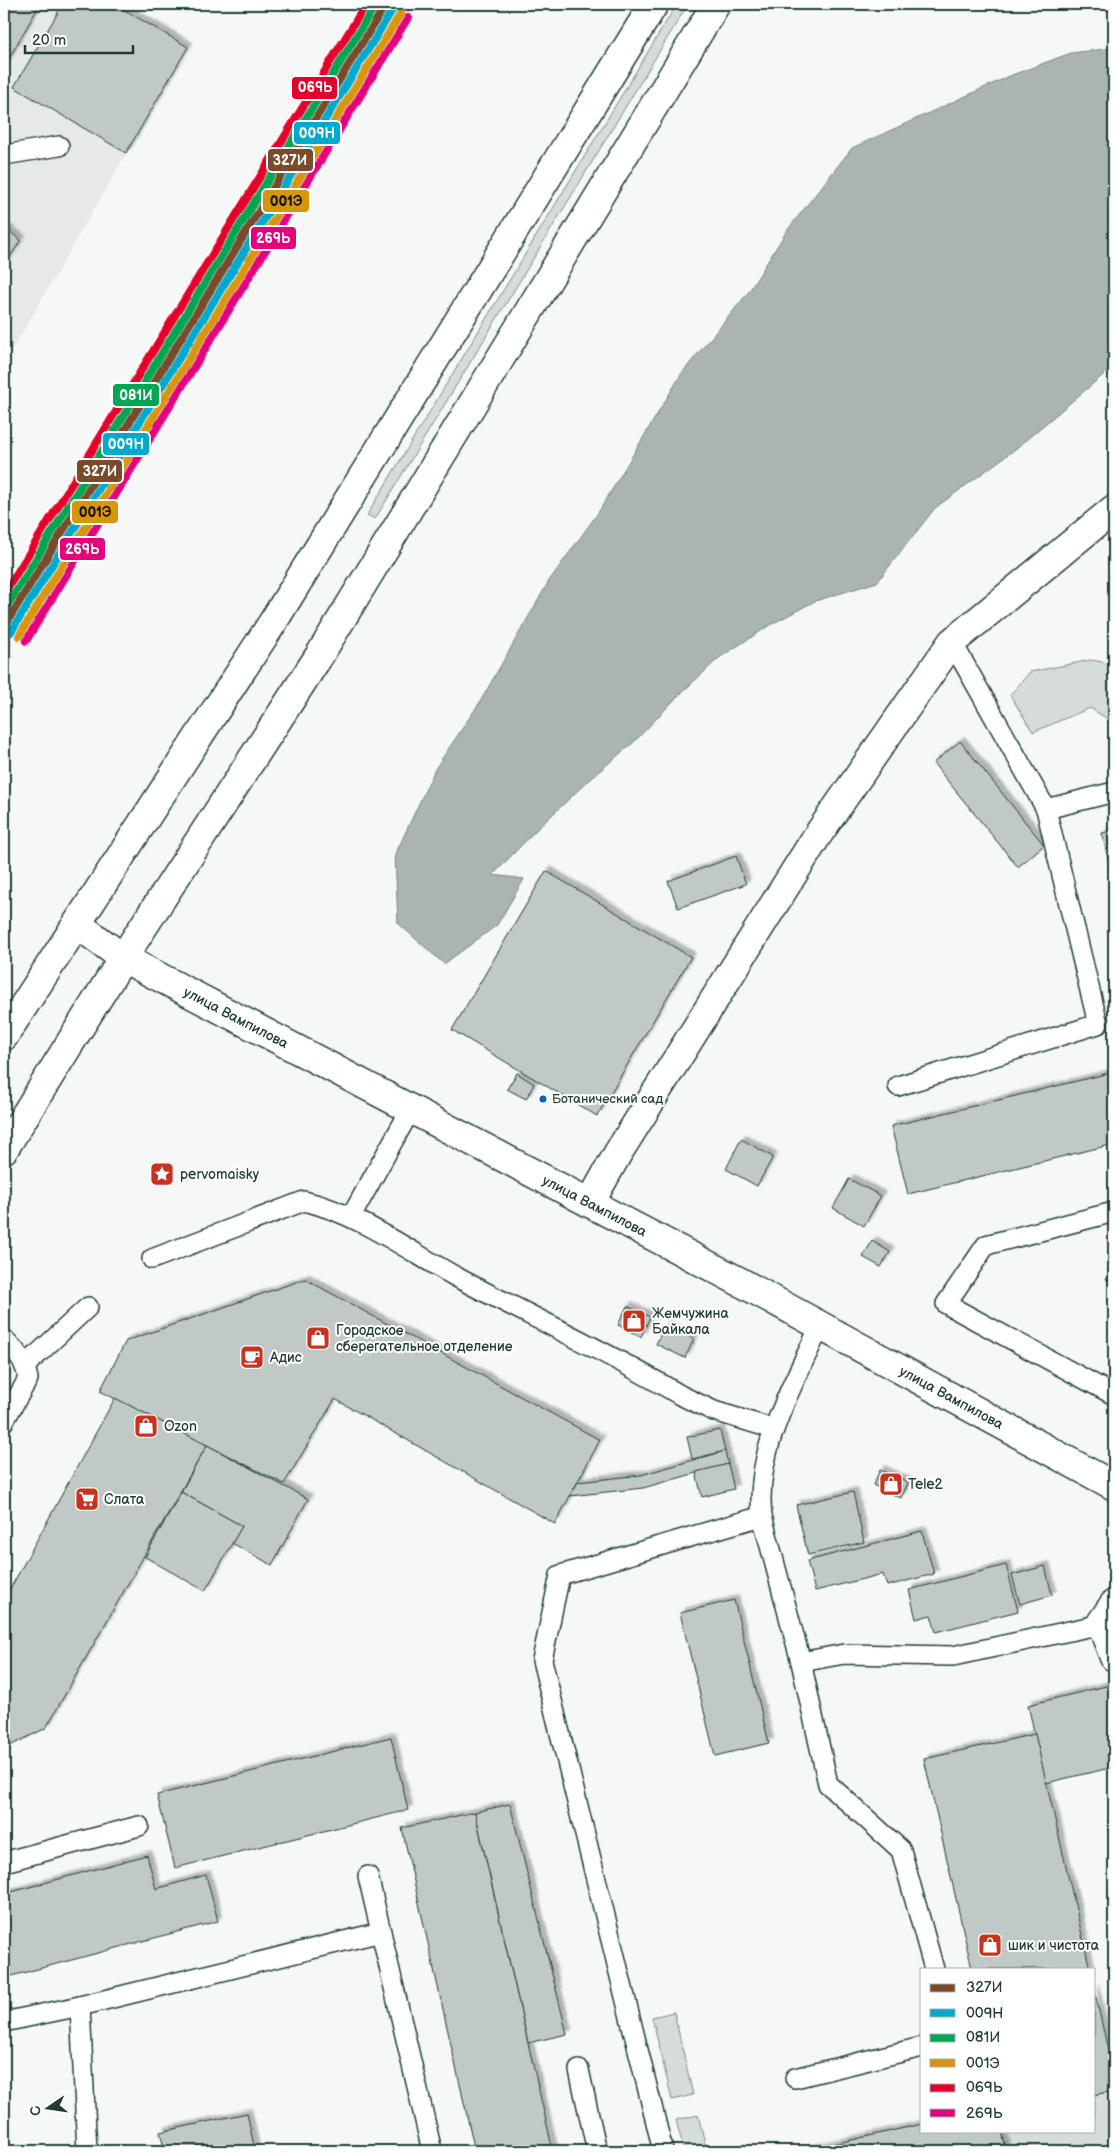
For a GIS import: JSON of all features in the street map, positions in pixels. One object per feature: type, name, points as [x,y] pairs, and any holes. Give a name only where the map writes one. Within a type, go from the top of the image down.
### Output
[{"type":"main road","points":[[4,1036],[273,622],[654,4]]},
{"type":"main road","points":[[4,1149],[123,958],[318,656],[716,4]]},
{"type":"main road","points":[[590,1203],[618,1153],[817,836],[952,642],[1114,509]]},
{"type":"main road","name":"улица Вампилова","points":[[77,924],[123,958],[590,1203],[1114,1486]]},
{"type":"main road","points":[[1101,1618],[1114,1657]]},
{"type":"lane","points":[[4,155],[58,146]]},
{"type":"lane","points":[[898,1086],[1098,1024],[1046,808],[952,642]]},
{"type":"lane","points":[[1046,808],[1114,792]]},
{"type":"lane","points":[[351,1217],[411,1109]]},
{"type":"lane","points":[[152,1259],[304,1201],[351,1217],[458,1277],[680,1395],[714,1410],[774,1429]]},
{"type":"lane","points":[[1114,1212],[986,1245],[946,1304],[1114,1396]]},
{"type":"lane","points":[[26,1365],[88,1307]]},
{"type":"lane","points":[[820,1326],[774,1429],[762,1484],[760,1499],[762,1516],[801,1662],[828,1784],[901,1850],[934,1968]]},
{"type":"lane","points":[[4,1339],[19,1353],[26,1365],[28,1379],[4,1422]]},
{"type":"lane","points":[[663,2151],[542,1660],[560,1575],[762,1516]]},
{"type":"lane","points":[[801,1662],[844,1654],[953,1656],[1101,1618]]},
{"type":"lane","points":[[4,1862],[139,1826]]},
{"type":"lane","points":[[368,1876],[432,2151]]},
{"type":"lane","points":[[4,2022],[80,2006],[382,1932]]},
{"type":"lane","points":[[80,2006],[87,2151]]},
{"type":"lane","points":[[795,2078],[920,2047]]},
{"type":"lane","points":[[579,2070],[597,2151]]},
{"type":"shaded area","points":[[4,4],[114,4],[188,47],[4,364]]},
{"type":"shaded area","points":[[677,4],[688,4],[375,519],[367,515]]},
{"type":"shaded area","points":[[1114,48],[1114,366],[1014,450],[935,508],[877,582],[815,601],[770,625],[719,658],[677,697],[634,742],[591,778],[535,831],[493,875],[524,879],[497,925],[444,964],[398,923],[395,855],[435,769],[480,702],[549,581],[598,513],[682,373],[748,293],[786,232],[852,148],[1012,75],[1071,53]]},
{"type":"shaded area","points":[[1091,660],[1114,664],[1114,723],[1090,708],[1033,732],[1010,695],[1030,672]]},
{"type":"shaded area","points":[[674,2012],[693,2095],[672,2100],[652,2017]]},
{"type":"shaded area","points":[[1108,2092],[1114,2120],[1114,2151],[1006,2151],[1002,2132],[1096,2132],[1096,2095]]},
{"type":"shaded area","points":[[698,2115],[707,2151],[684,2151],[676,2120]]},
{"type":"building","points":[[4,4],[40,4],[4,67]]},
{"type":"building","points":[[63,4],[114,4],[188,47],[126,153],[14,87]]},
{"type":"building","points":[[4,228],[21,240],[4,266]]},
{"type":"building","points":[[960,741],[1044,845],[1018,867],[933,763]]},
{"type":"building","points":[[1114,830],[1114,885],[1102,833]]},
{"type":"building","points":[[736,856],[746,884],[678,908],[668,881]]},
{"type":"building","points":[[546,871],[691,957],[597,1116],[452,1030]]},
{"type":"building","points":[[1114,1072],[1114,1144],[908,1194],[891,1126]]},
{"type":"building","points":[[517,1073],[534,1084],[526,1099],[507,1089]]},
{"type":"building","points":[[741,1139],[773,1157],[757,1186],[726,1169]]},
{"type":"building","points":[[849,1179],[881,1196],[864,1226],[833,1208]]},
{"type":"building","points":[[872,1241],[890,1252],[881,1267],[863,1257]]},
{"type":"building","points":[[1114,1266],[1114,1284],[1106,1279]]},
{"type":"building","points":[[305,1279],[600,1440],[555,1524],[335,1399],[284,1484],[100,1391],[126,1341]]},
{"type":"building","name":"Жемчужина Байкала","points":[[627,1306],[650,1317],[641,1337],[618,1325]]},
{"type":"building","points":[[665,1325],[694,1339],[685,1358],[656,1344]]},
{"type":"building","points":[[115,1398],[207,1445],[46,1728],[4,1749],[4,1600]]},
{"type":"building","points":[[720,1430],[725,1451],[692,1459],[687,1437]]},
{"type":"building","points":[[207,1445],[308,1499],[272,1565],[232,1543],[242,1526],[181,1492]]},
{"type":"building","points":[[725,1451],[728,1464],[643,1488],[570,1496],[578,1482],[641,1475]]},
{"type":"building","points":[[728,1464],[734,1489],[702,1497],[696,1472]]},
{"type":"building","name":"Tele2","points":[[880,1470],[908,1483],[901,1498],[873,1485]]},
{"type":"building","points":[[181,1492],[242,1526],[205,1591],[145,1557]]},
{"type":"building","points":[[853,1492],[864,1542],[808,1555],[796,1505]]},
{"type":"building","points":[[922,1531],[934,1574],[887,1586],[883,1574],[815,1591],[807,1561]]},
{"type":"building","points":[[1006,1565],[1018,1611],[936,1632],[931,1615],[916,1619],[909,1590]]},
{"type":"building","points":[[1045,1566],[1052,1595],[1020,1604],[1012,1575]]},
{"type":"building","points":[[734,1600],[769,1743],[715,1756],[680,1613]]},
{"type":"building","points":[[1114,1684],[1114,1767],[1046,1783],[1028,1705]]},
{"type":"building","points":[[1035,1734],[1090,1968],[972,1968],[924,1759]]},
{"type":"building","points":[[391,1737],[408,1810],[175,1868],[157,1795]]},
{"type":"building","points":[[510,1804],[567,2034],[528,2043],[475,1812]]},
{"type":"building","points":[[475,1812],[553,2151],[475,2151],[402,1828]]},
{"type":"building","points":[[147,1855],[156,1889],[206,1875],[218,1921],[4,1978],[4,1894]]},
{"type":"building","points":[[1096,1998],[1108,2050],[1114,2048],[1114,2120],[1108,2092],[1096,2095]]},
{"type":"building","points":[[247,2113],[255,2151],[165,2151],[160,2132]]},
{"type":"building","points":[[920,2124],[920,2132],[1002,2132],[1006,2151],[803,2151]]},
{"type":"transit line","name":"069Ь","points":[[4,594],[366,4]]},
{"type":"transit line","name":"081И","points":[[4,611],[376,4]]},
{"type":"transit line","name":"327И","points":[[4,627],[386,4]]},
{"type":"transit line","name":"009Н","points":[[11,632],[393,9]]},
{"type":"transit line","name":"001Э","points":[[19,636],[401,13]]},
{"type":"transit line","name":"269Ь","points":[[26,641],[408,18]]},
{"type":"place","name":"Ботанический сад","points":[[543,1099]]},
{"type":"place","name":"pervomaisky","points":[[162,1174]]},
{"type":"place","name":"Жемчужина Байкала","points":[[634,1321]]},
{"type":"place","name":"Городское сберегательное отделение","points":[[318,1338]]},
{"type":"place","name":"Адис","points":[[252,1357]]},
{"type":"place","name":"Ozon","points":[[146,1426]]},
{"type":"place","name":"Tele2","points":[[891,1484]]},
{"type":"place","name":"Слата","points":[[87,1499]]},
{"type":"place","name":"шик и чистота","points":[[990,1945]]}]
